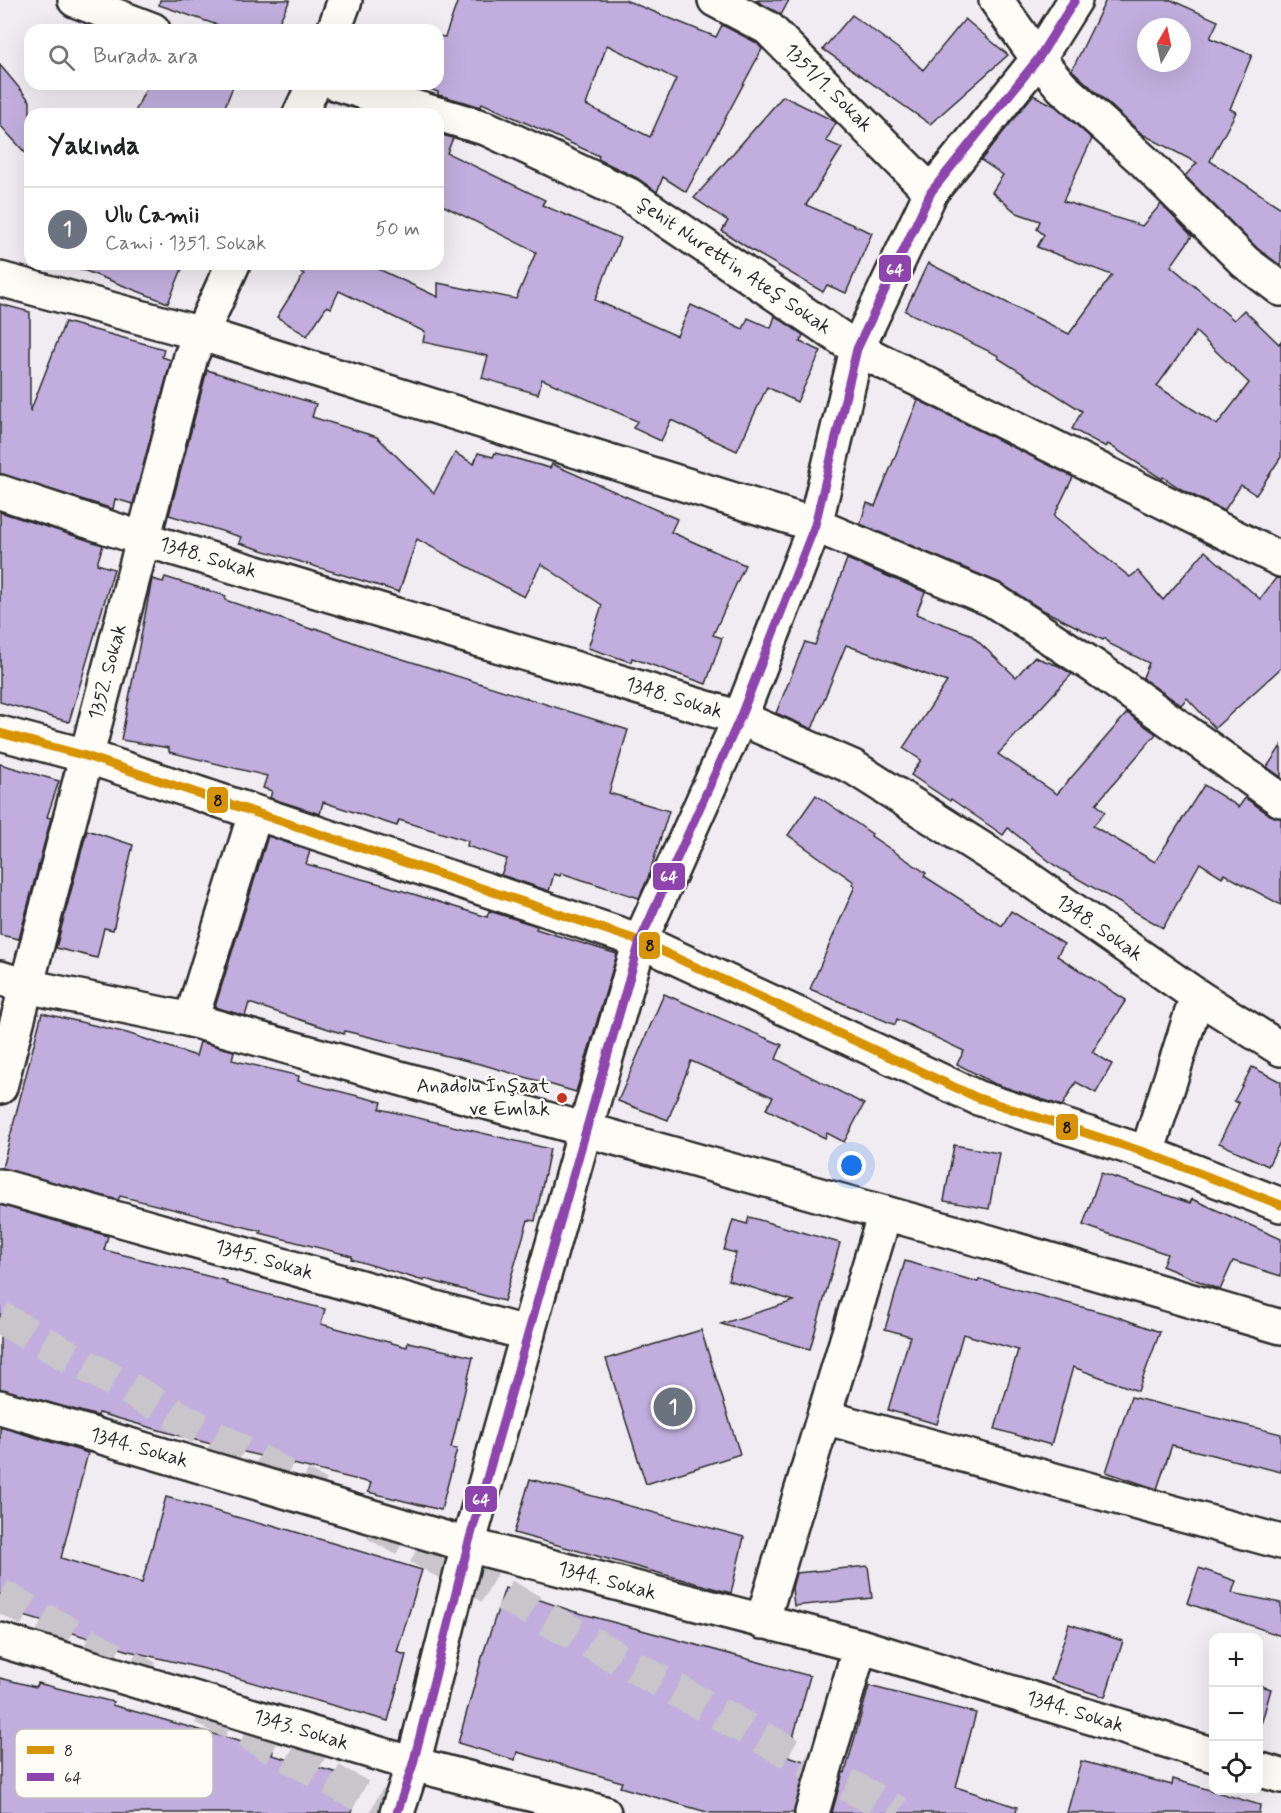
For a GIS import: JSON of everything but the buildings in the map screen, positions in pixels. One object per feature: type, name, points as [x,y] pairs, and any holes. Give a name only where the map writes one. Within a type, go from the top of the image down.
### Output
[{"type":"street","points":[[75,0],[137,24]]},
{"type":"street","points":[[336,24],[345,0]]},
{"type":"street","name":"1351/1. Sokak","points":[[716,0],[768,28],[931,192]]},
{"type":"street","points":[[996,0],[1038,59],[1062,87],[1145,162],[1245,262],[1281,289]]},
{"type":"street","points":[[397,1813],[413,1764],[468,1545],[640,941],[741,718],[815,525],[857,349],[931,192],[1038,59],[1075,0]]},
{"type":"street","points":[[303,108],[311,90]]},
{"type":"street","name":"Şehit Nurettin Ateş Sokak","points":[[357,90],[418,108]]},
{"type":"street","name":"Şehit Nurettin Ateş Sokak","points":[[444,116],[489,129],[629,195],[857,349],[1281,560]]},
{"type":"street","name":"1352. Sokak","points":[[0,1087],[13,982],[86,756],[191,356],[230,270]]},
{"type":"street","points":[[0,279],[202,334],[815,525],[993,600],[1095,667],[1281,800]]},
{"type":"street","name":"1348. Sokak","points":[[0,492],[143,539],[741,718],[853,767],[1026,877],[1197,996],[1281,1048]]},
{"type":"street","points":[[0,734],[86,756],[640,941],[978,1098],[1147,1153],[1281,1205]]},
{"type":"street","points":[[191,1020],[255,814]]},
{"type":"street","points":[[13,982],[191,1020],[885,1213],[1281,1327]]},
{"type":"street","points":[[1147,1153],[1197,996]]},
{"type":"street","name":"1345. Sokak","points":[[0,1186],[528,1334]]},
{"type":"street","points":[[762,1622],[885,1213]]},
{"type":"street","name":"1344. Sokak","points":[[0,1407],[468,1545],[860,1646],[1209,1753]]},
{"type":"street","points":[[824,1417],[1281,1542]]},
{"type":"street","name":"1343. Sokak","points":[[0,1640],[413,1764],[604,1813]]},
{"type":"street","points":[[812,1813],[860,1646]]},
{"type":"street","points":[[1263,1771],[1281,1776]]},
{"type":"tunnel","points":[[0,1318],[319,1494]]},
{"type":"tunnel","points":[[375,1524],[899,1813]]},
{"type":"tunnel","points":[[0,1595],[148,1677]]},
{"type":"tunnel","points":[[203,1708],[391,1813]]},
{"type":"transit line","name":"64","points":[[397,1813],[413,1764],[468,1545],[640,941],[740,718],[815,525],[857,349],[931,192],[1038,59],[1075,0]]},
{"type":"transit line","name":"8","points":[[0,733],[86,756],[640,941],[978,1098],[1147,1153],[1281,1205]]},
{"type":"place","name":"Anadolu İnşaat ve Emlak","points":[[562,1098]]},
{"type":"place","name":"Ulu Camii","points":[[673,1407]]}]
